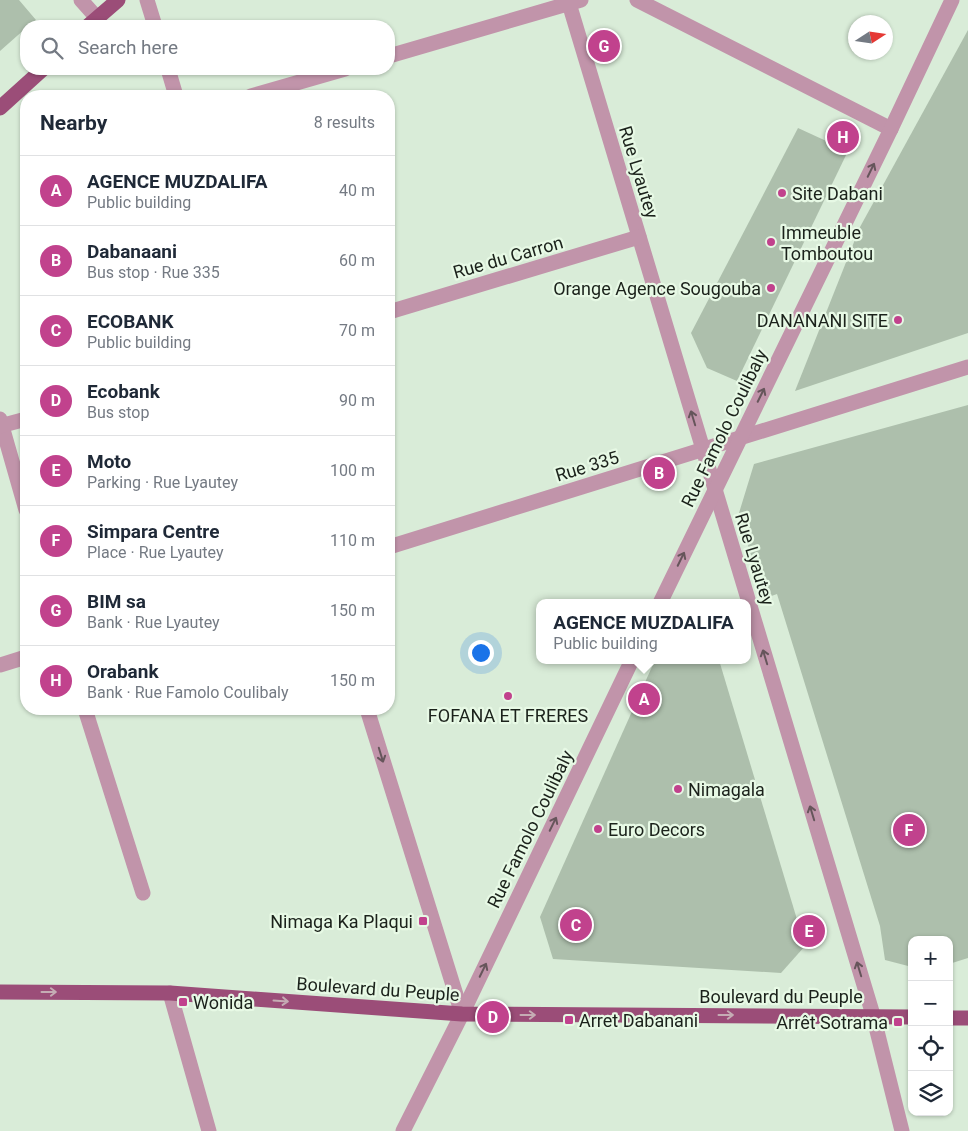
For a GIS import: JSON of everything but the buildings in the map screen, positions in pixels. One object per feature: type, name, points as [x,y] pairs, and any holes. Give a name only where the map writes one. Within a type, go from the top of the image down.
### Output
[{"type":"main road","points":[[95,20],[118,0]]},
{"type":"main road","points":[[0,108],[36,75]]},
{"type":"main road","name":"Boulevard du Peuple","points":[[0,992],[170,993],[462,1014],[873,1015],[908,1017]]},
{"type":"main road","points":[[953,1018],[968,1017]]},
{"type":"street","points":[[81,0],[92,20]]},
{"type":"street","points":[[147,0],[153,20]]},
{"type":"street","points":[[637,0],[891,130]]},
{"type":"street","name":"Rue Famolo Coulibaly","points":[[662,599],[891,130],[952,0]]},
{"type":"street","points":[[395,54],[572,1]]},
{"type":"street","name":"Rue Lyautey","points":[[572,1],[639,238],[748,599]]},
{"type":"street","points":[[170,75],[174,90]]},
{"type":"street","points":[[272,90],[324,75]]},
{"type":"street","name":"Rue du Carron","points":[[395,310],[639,238]]},
{"type":"street","name":"Rue 335","points":[[395,544],[968,367]]},
{"type":"street","points":[[20,420],[1,424],[20,489]]},
{"type":"street","name":"Rue Lyautey","points":[[751,609],[873,1015],[902,1131]]},
{"type":"street","points":[[0,665],[20,659]]},
{"type":"street","name":"Rue Famolo Coulibaly","points":[[403,1131],[462,1014],[630,664]]},
{"type":"street","points":[[87,715],[143,893]]},
{"type":"street","points":[[369,715],[462,1014]]},
{"type":"street","points":[[170,993],[210,1131]]},
{"type":"place","name":"BIM sa","points":[[604,46]]},
{"type":"place","name":"Orabank","points":[[843,137]]},
{"type":"place","name":"Site Dabani","points":[[782,193]]},
{"type":"place","name":"Immeuble Tomboutou","points":[[771,242]]},
{"type":"place","name":"Orange Agence Sougouba","points":[[771,288]]},
{"type":"place","name":"DANANANI SITE","points":[[898,320]]},
{"type":"place","name":"Dabanaani","points":[[659,473]]},
{"type":"place","name":"FOFANA ET FRERES","points":[[508,696]]},
{"type":"place","name":"AGENCE MUZDALIFA","points":[[644,699]]},
{"type":"place","name":"Nimagala","points":[[678,789]]},
{"type":"place","name":"Euro Decors","points":[[598,829]]},
{"type":"place","name":"Simpara Centre","points":[[909,830]]},
{"type":"place","name":"Nimaga Ka Plaqui","points":[[423,921]]},
{"type":"place","name":"ECOBANK","points":[[576,925]]},
{"type":"place","name":"Moto","points":[[809,931]]},
{"type":"place","name":"Wonida","points":[[183,1002]]},
{"type":"place","name":"Ecobank","points":[[493,1017]]},
{"type":"place","name":"Arret Dabanani","points":[[569,1020]]},
{"type":"place","name":"Arrêt Sotrama","points":[[898,1022]]}]
